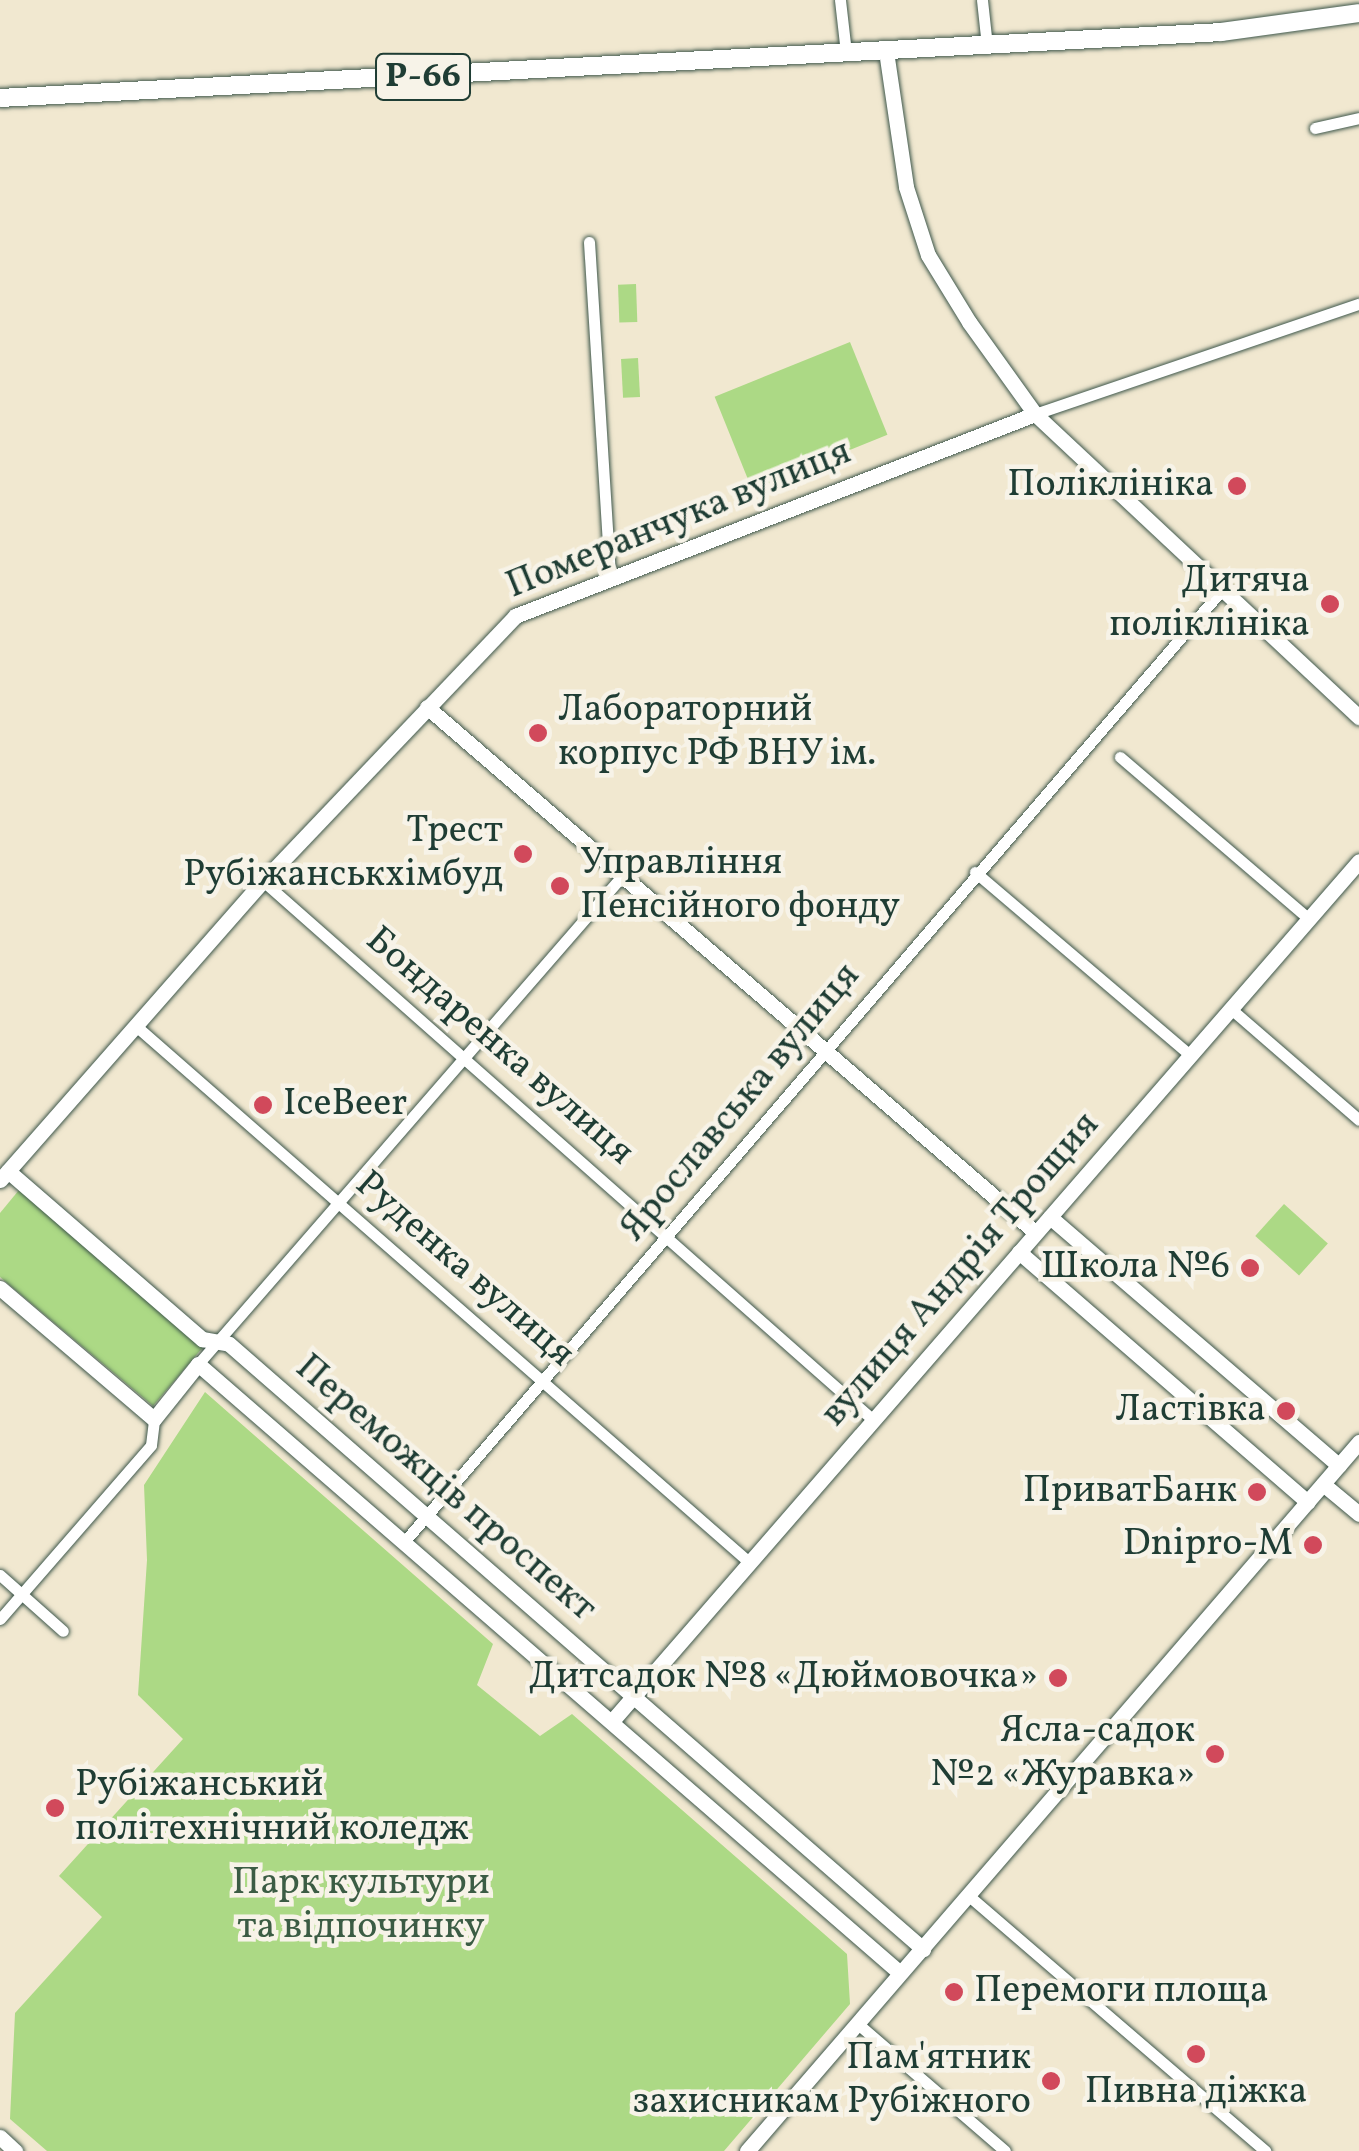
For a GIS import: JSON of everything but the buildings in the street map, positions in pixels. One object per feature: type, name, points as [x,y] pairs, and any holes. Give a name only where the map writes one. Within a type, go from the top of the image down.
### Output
[{"type":"main road","name":"Р-66","points":[[0,98],[1221,32],[1359,13]]},
{"type":"street","points":[[840,0],[846,54]]},
{"type":"street","points":[[982,0],[987,46]]},
{"type":"street","points":[[886,51],[902,170],[928,255],[1036,414],[1220,592],[1359,717]]},
{"type":"street","points":[[1315,128],[1359,118]]},
{"type":"street","points":[[590,242],[610,574]]},
{"type":"street","name":"Померанчука вулиця","points":[[4,1176],[263,882],[515,616],[610,574],[1036,414],[1359,304]]},
{"type":"street","name":"Ярославська вулиця","points":[[404,1542],[826,1053],[975,872],[1220,592]]},
{"type":"street","points":[[427,707],[1036,1232]]},
{"type":"street","points":[[1120,757],[1308,919]]},
{"type":"street","name":"вулиця Андрія Трощия","points":[[612,1721],[1359,861]]},
{"type":"street","points":[[975,872],[1190,1055]]},
{"type":"street","points":[[0,1619],[151,1445],[154,1419],[198,1364],[622,876]]},
{"type":"street","name":"Бондаренка вулиця","points":[[263,882],[668,1234],[873,1420]]},
{"type":"street","points":[[1231,1008],[1359,1120]]},
{"type":"street","name":"Руденка вулиця","points":[[136,1026],[750,1562]]},
{"type":"street","name":"Переможців проспект","points":[[4,1176],[202,1339],[219,1340],[923,1949]]},
{"type":"street","points":[[1050,1217],[1339,1466]]},
{"type":"street","points":[[1019,1252],[1308,1502]]},
{"type":"street","points":[[0,1288],[154,1419]]},
{"type":"street","name":"Переможців проспект","points":[[198,1364],[900,1973]]},
{"type":"street","points":[[747,2151],[1359,1442]]},
{"type":"street","points":[[1324,1484],[1359,1514]]},
{"type":"street","points":[[0,1575],[64,1631]]},
{"type":"street","points":[[968,1896],[1266,2151]]},
{"type":"street","points":[[858,2024],[1006,2151]]},
{"type":"street","points":[[0,2138],[15,2151]]},
{"type":"green space","points":[[636,284],[637,322],[619,323],[618,285]]},
{"type":"green space","points":[[850,342],[887,435],[752,489],[715,397]]},
{"type":"green space","points":[[638,358],[640,397],[623,398],[621,359]]},
{"type":"green space","points":[[19,1190],[204,1346],[153,1406],[0,1277],[0,1213]]},
{"type":"green space","points":[[1284,1204],[1328,1243],[1299,1275],[1255,1236]]},
{"type":"green space","name":"Парк культури та відпочинку","points":[[205,1392],[493,1644],[477,1685],[540,1736],[572,1714],[847,1954],[850,2004],[724,2151],[47,2151],[10,2119],[15,2013],[102,1917],[59,1876],[183,1739],[138,1695],[147,1560],[144,1485]]},
{"type":"place","name":"Поліклініка","points":[[1237,486]]},
{"type":"place","name":"Дитяча поліклініка","points":[[1330,604]]},
{"type":"place","name":"Лабораторний корпус РФ ВНУ ім.","points":[[538,733]]},
{"type":"place","name":"Трест Рубіжанськхімбуд","points":[[523,854]]},
{"type":"place","name":"Управління Пенсійного фонду","points":[[560,886]]},
{"type":"place","name":"IceBeer","points":[[263,1105]]},
{"type":"place","name":"Школа №6","points":[[1250,1268]]},
{"type":"place","name":"Ластівка","points":[[1286,1411]]},
{"type":"place","name":"ПриватБанк","points":[[1257,1492]]},
{"type":"place","name":"Dnipro-M","points":[[1313,1545]]},
{"type":"place","name":"Дитсадок №8 «Дюймовочка»","points":[[1058,1678]]},
{"type":"place","name":"Ясла-садок №2 «Журавка»","points":[[1215,1754]]},
{"type":"place","name":"Рубіжанський політехнічний коледж","points":[[55,1808]]},
{"type":"place","name":"Перемоги площа","points":[[954,1992]]},
{"type":"place","name":"Пивна діжка","points":[[1196,2054]]},
{"type":"place","name":"Пам'ятник захисникам Рубіжного","points":[[1051,2081]]}]
